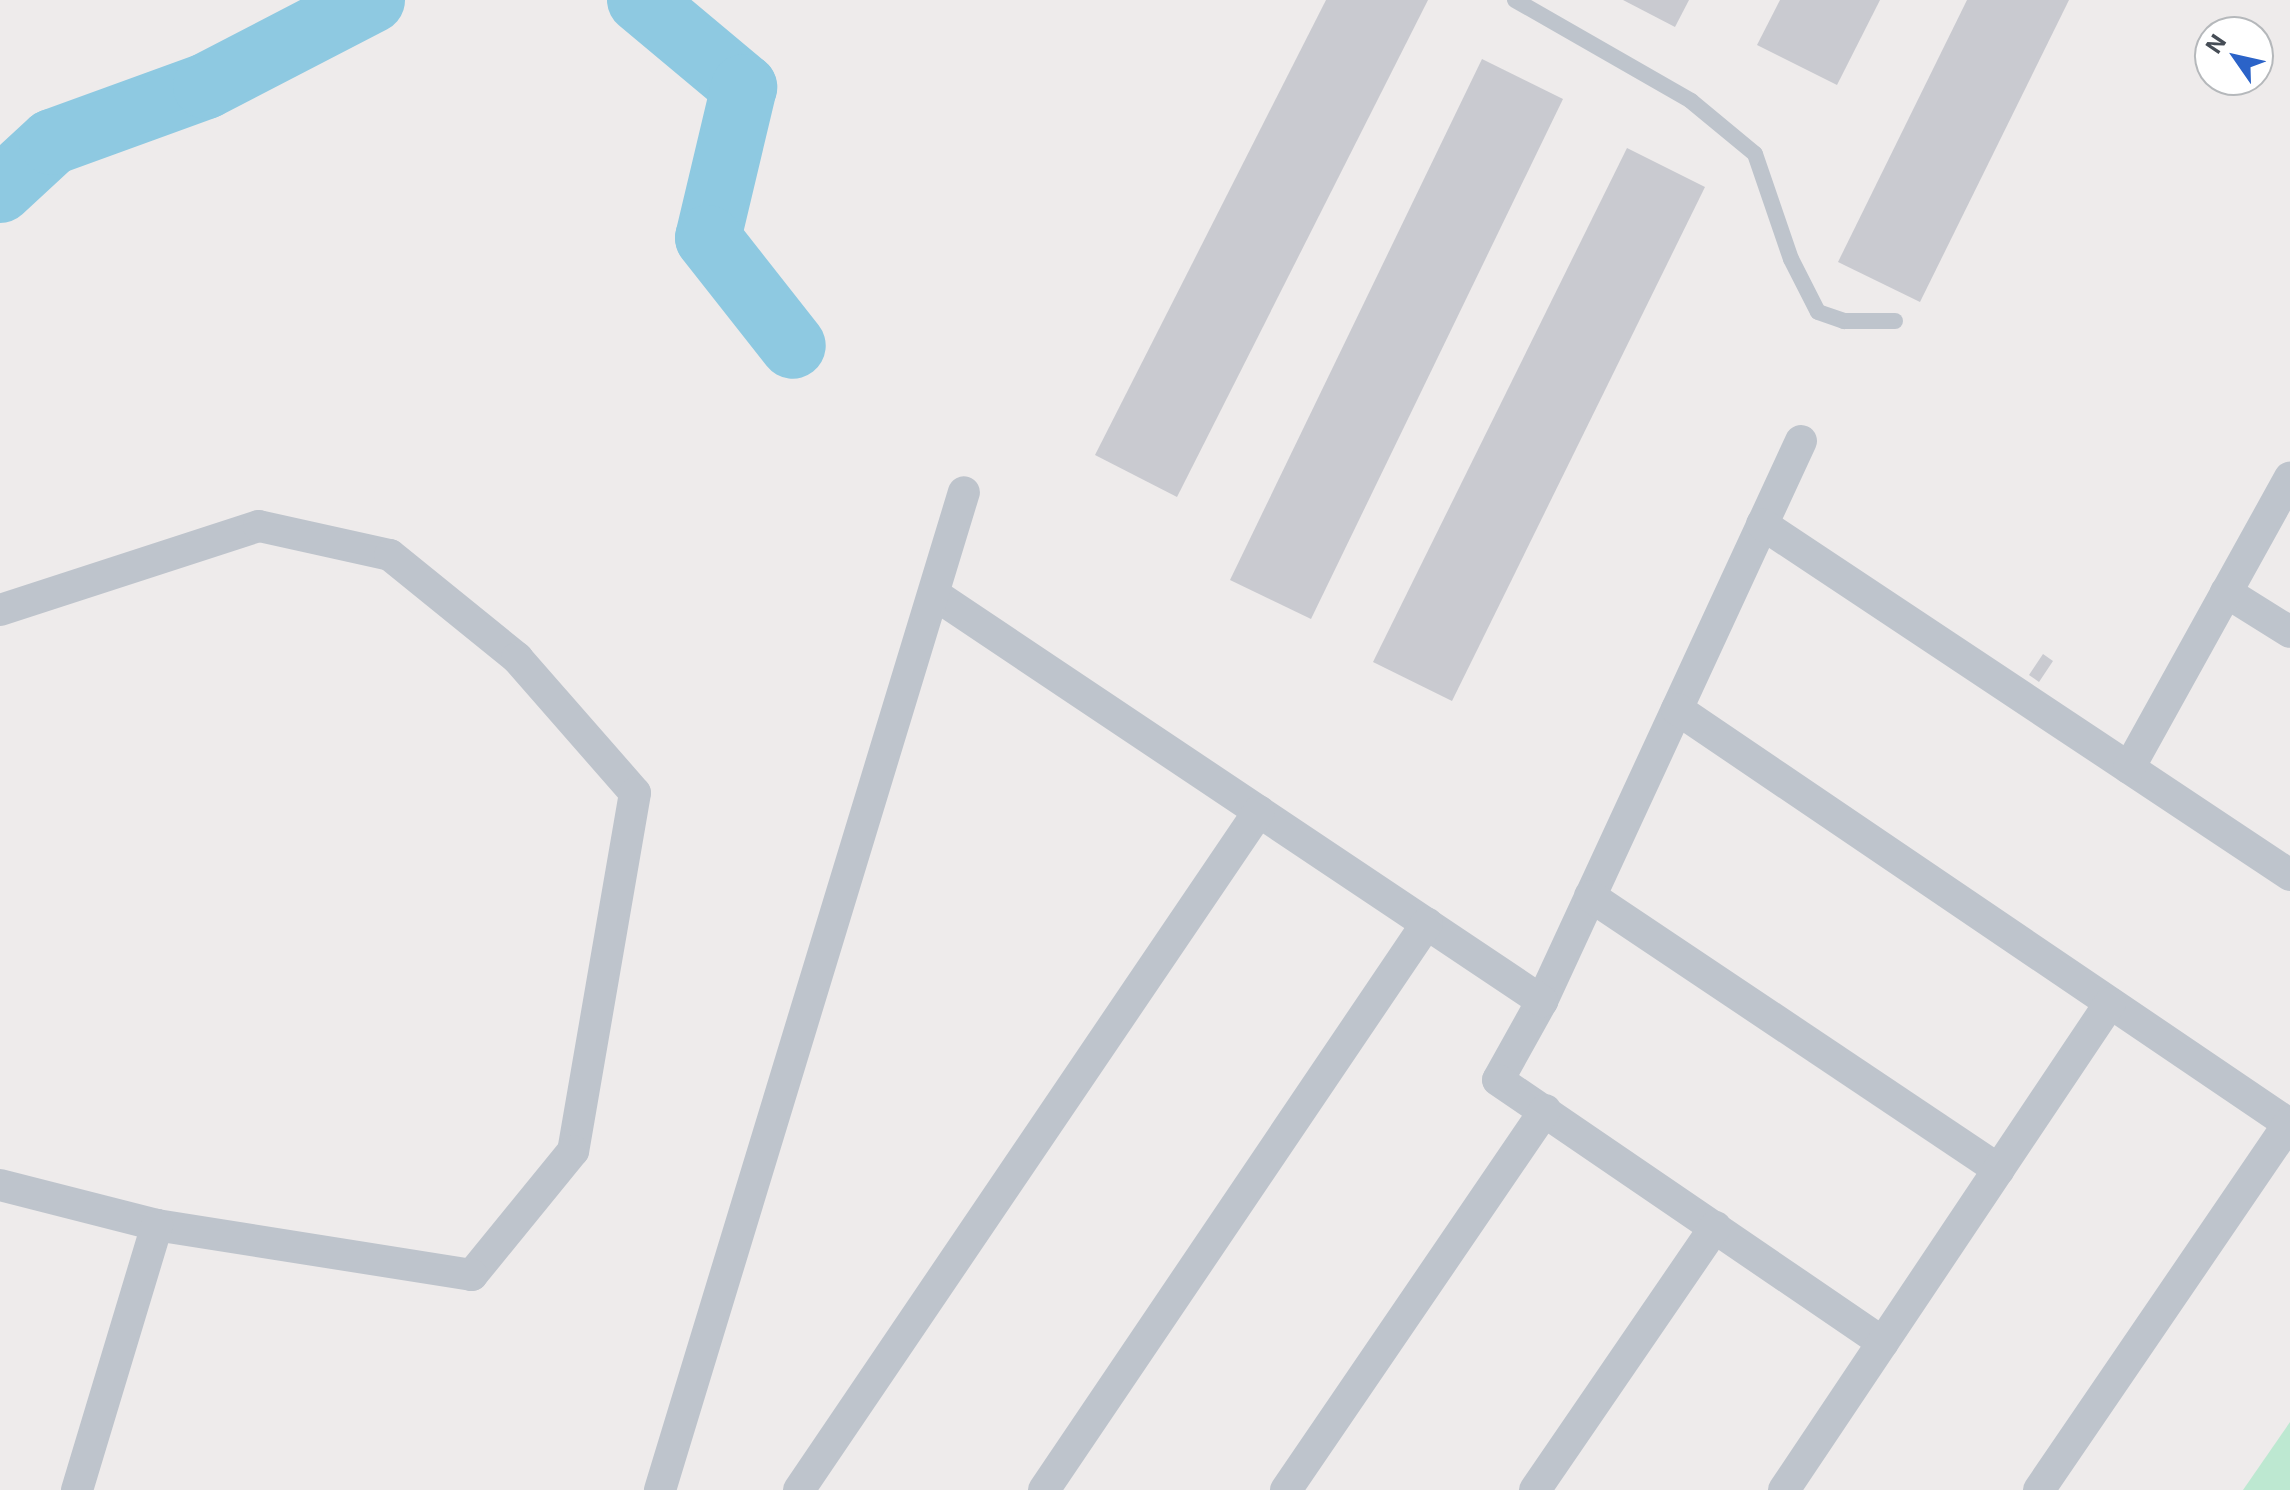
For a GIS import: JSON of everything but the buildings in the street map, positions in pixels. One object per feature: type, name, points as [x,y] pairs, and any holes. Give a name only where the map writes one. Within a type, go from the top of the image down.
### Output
[{"type":"street","points":[[1801,441],[1542,1001],[1498,1080],[1883,1343]]},
{"type":"street","points":[[2129,768],[2290,478]]},
{"type":"street","points":[[660,1490],[964,492]]},
{"type":"street","points":[[1762,524],[2290,875]]},
{"type":"street","points":[[0,610],[259,526],[390,555],[517,658],[635,793],[573,1151],[472,1275],[157,1225],[0,1185]]},
{"type":"street","points":[[2226,592],[2290,632]]},
{"type":"street","points":[[934,594],[1542,1001]]},
{"type":"street","points":[[1677,709],[2289,1123],[2039,1490]]},
{"type":"street","points":[[799,1490],[1259,811]]},
{"type":"street","points":[[1590,896],[1999,1170]]},
{"type":"street","points":[[1044,1490],[1427,923]]},
{"type":"street","points":[[1784,1490],[2110,1003]]},
{"type":"street","points":[[1286,1490],[1545,1110]]},
{"type":"street","points":[[77,1490],[157,1225]]},
{"type":"street","points":[[1535,1490],[1715,1227]]},
{"type":"lane","points":[[1515,0],[1691,101],[1755,154],[1791,259],[1818,312],[1844,321],[1895,321]]},
{"type":"green space","points":[[2290,1422],[2290,1490],[2243,1490]]},
{"type":"waterway","points":[[0,190],[52,142],[206,86],[372,0]]},
{"type":"waterway","points":[[640,0],[744,87],[708,238],[793,346]]}]
